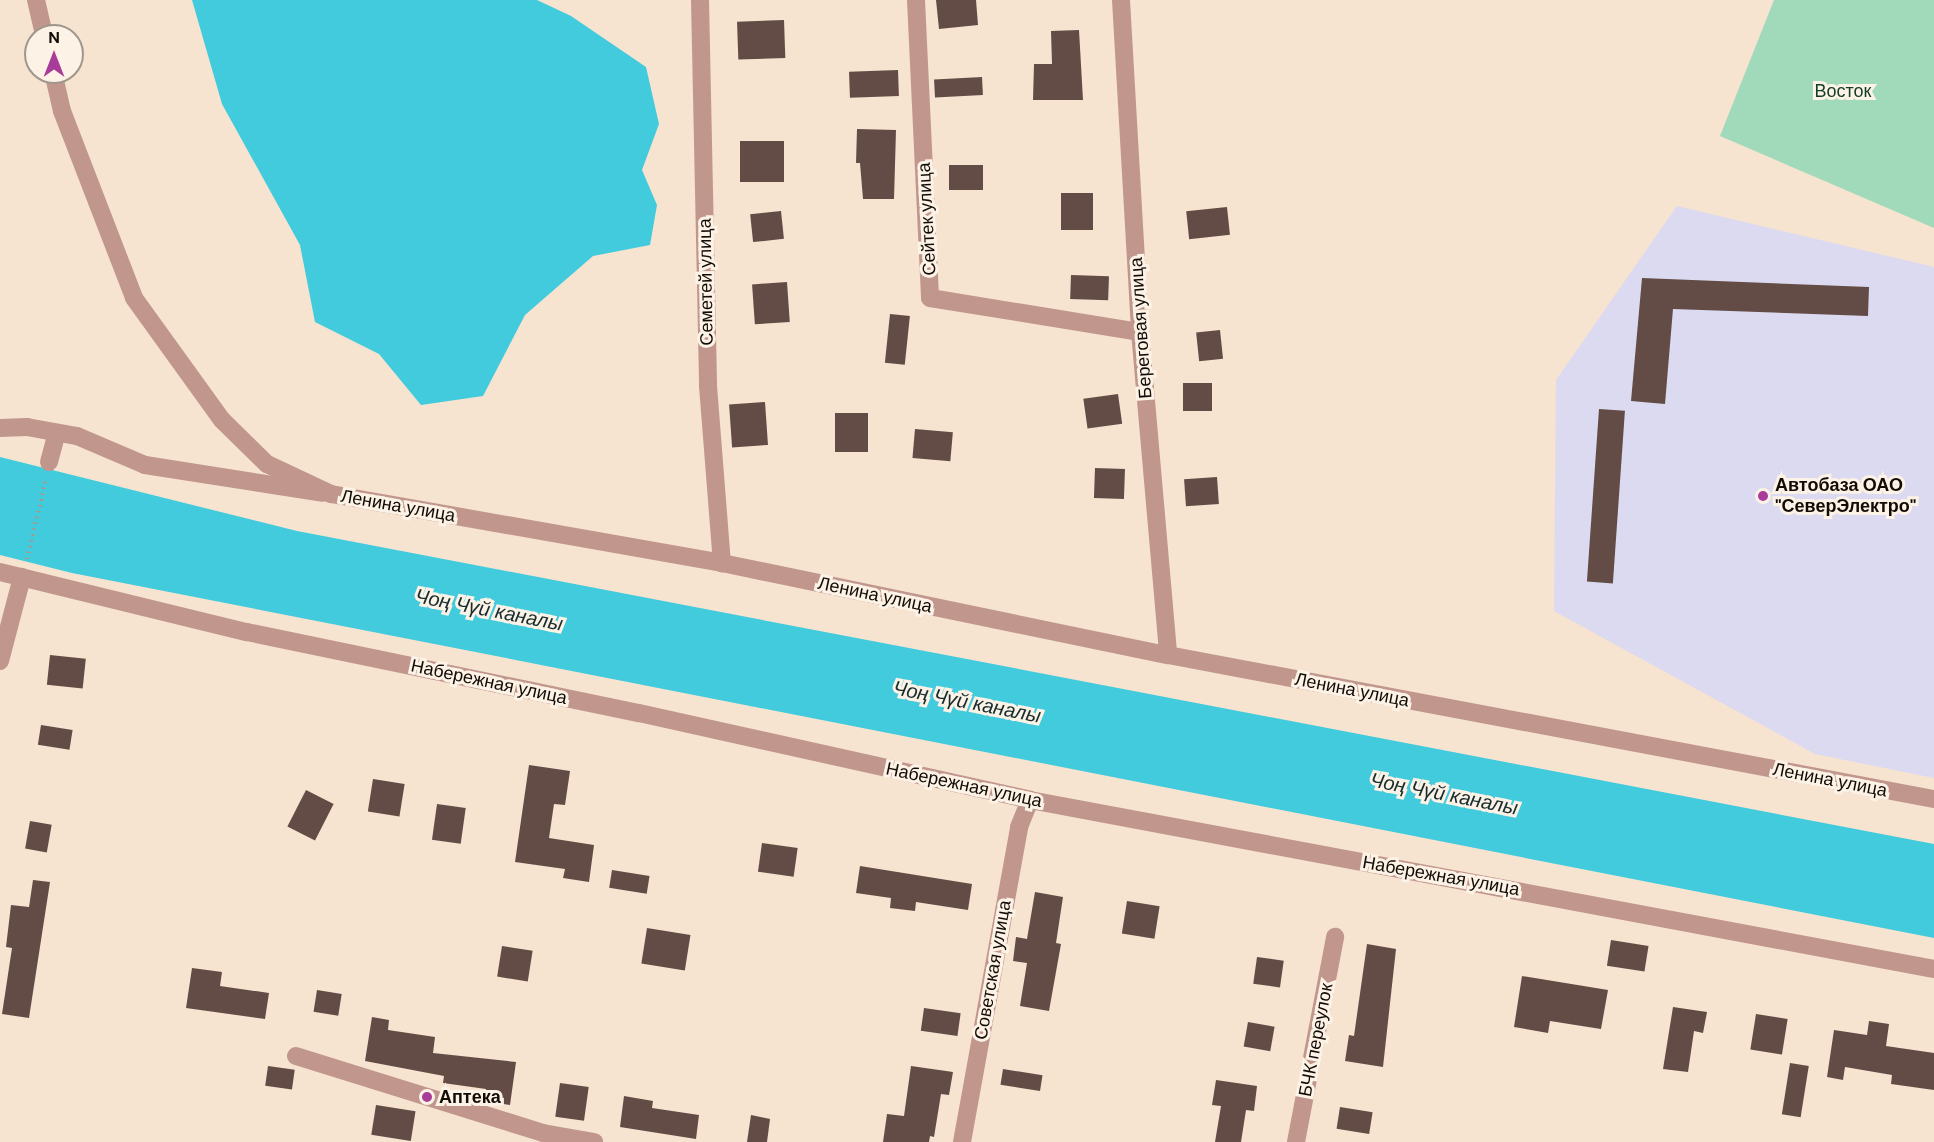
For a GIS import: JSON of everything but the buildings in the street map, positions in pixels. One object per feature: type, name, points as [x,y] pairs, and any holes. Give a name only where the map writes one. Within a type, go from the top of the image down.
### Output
[{"type":"street","points":[[36,0],[41,24]]},
{"type":"street","name":"Семетей улица","points":[[700,0],[708,386],[722,563]]},
{"type":"street","name":"Сейтек улица","points":[[916,0],[930,298],[1140,332]]},
{"type":"street","name":"Береговая улица","points":[[1121,0],[1140,332],[1168,655]]},
{"type":"street","name":"Ленина улица","points":[[56,84],[62,111],[134,298],[222,420],[267,464],[331,494],[722,563],[1168,655],[1934,799]]},
{"type":"street","points":[[0,428],[77,436],[145,465],[331,494]]},
{"type":"street","points":[[50,462],[57,433]]},
{"type":"street","name":"Набережная улица","points":[[0,572],[247,632],[639,713],[1030,800],[1934,969]]},
{"type":"street","points":[[0,661],[22,577]]},
{"type":"street","name":"Советская улица","points":[[962,1142],[1019,827],[1030,800]]},
{"type":"street","name":"БЧК переулок","points":[[1296,1142],[1335,937]]},
{"type":"street","points":[[296,1056],[543,1133],[594,1142]]},
{"type":"path","points":[[22,577],[50,462]]},
{"type":"shaded area","name":"Автобаза ОАО \"СеверЭлектро\"","points":[[1677,206],[1934,267],[1934,778],[1815,754],[1554,611],[1556,380]]},
{"type":"green space","name":"Восток","points":[[1774,0],[1934,0],[1934,228],[1720,136]]},
{"type":"water","points":[[192,0],[537,0],[571,16],[646,67],[659,124],[642,170],[657,205],[650,245],[593,256],[525,315],[483,396],[421,405],[379,354],[315,322],[300,245],[222,104]]},
{"type":"water","name":"Чоң Чүй каналы","points":[[0,457],[297,531],[1934,844],[1934,938],[72,573],[0,555]]},
{"type":"place","name":"Автобаза ОАО \"СеверЭлектро\"","points":[[1763,496]]},
{"type":"place","name":"Аптека","points":[[427,1097]]}]
